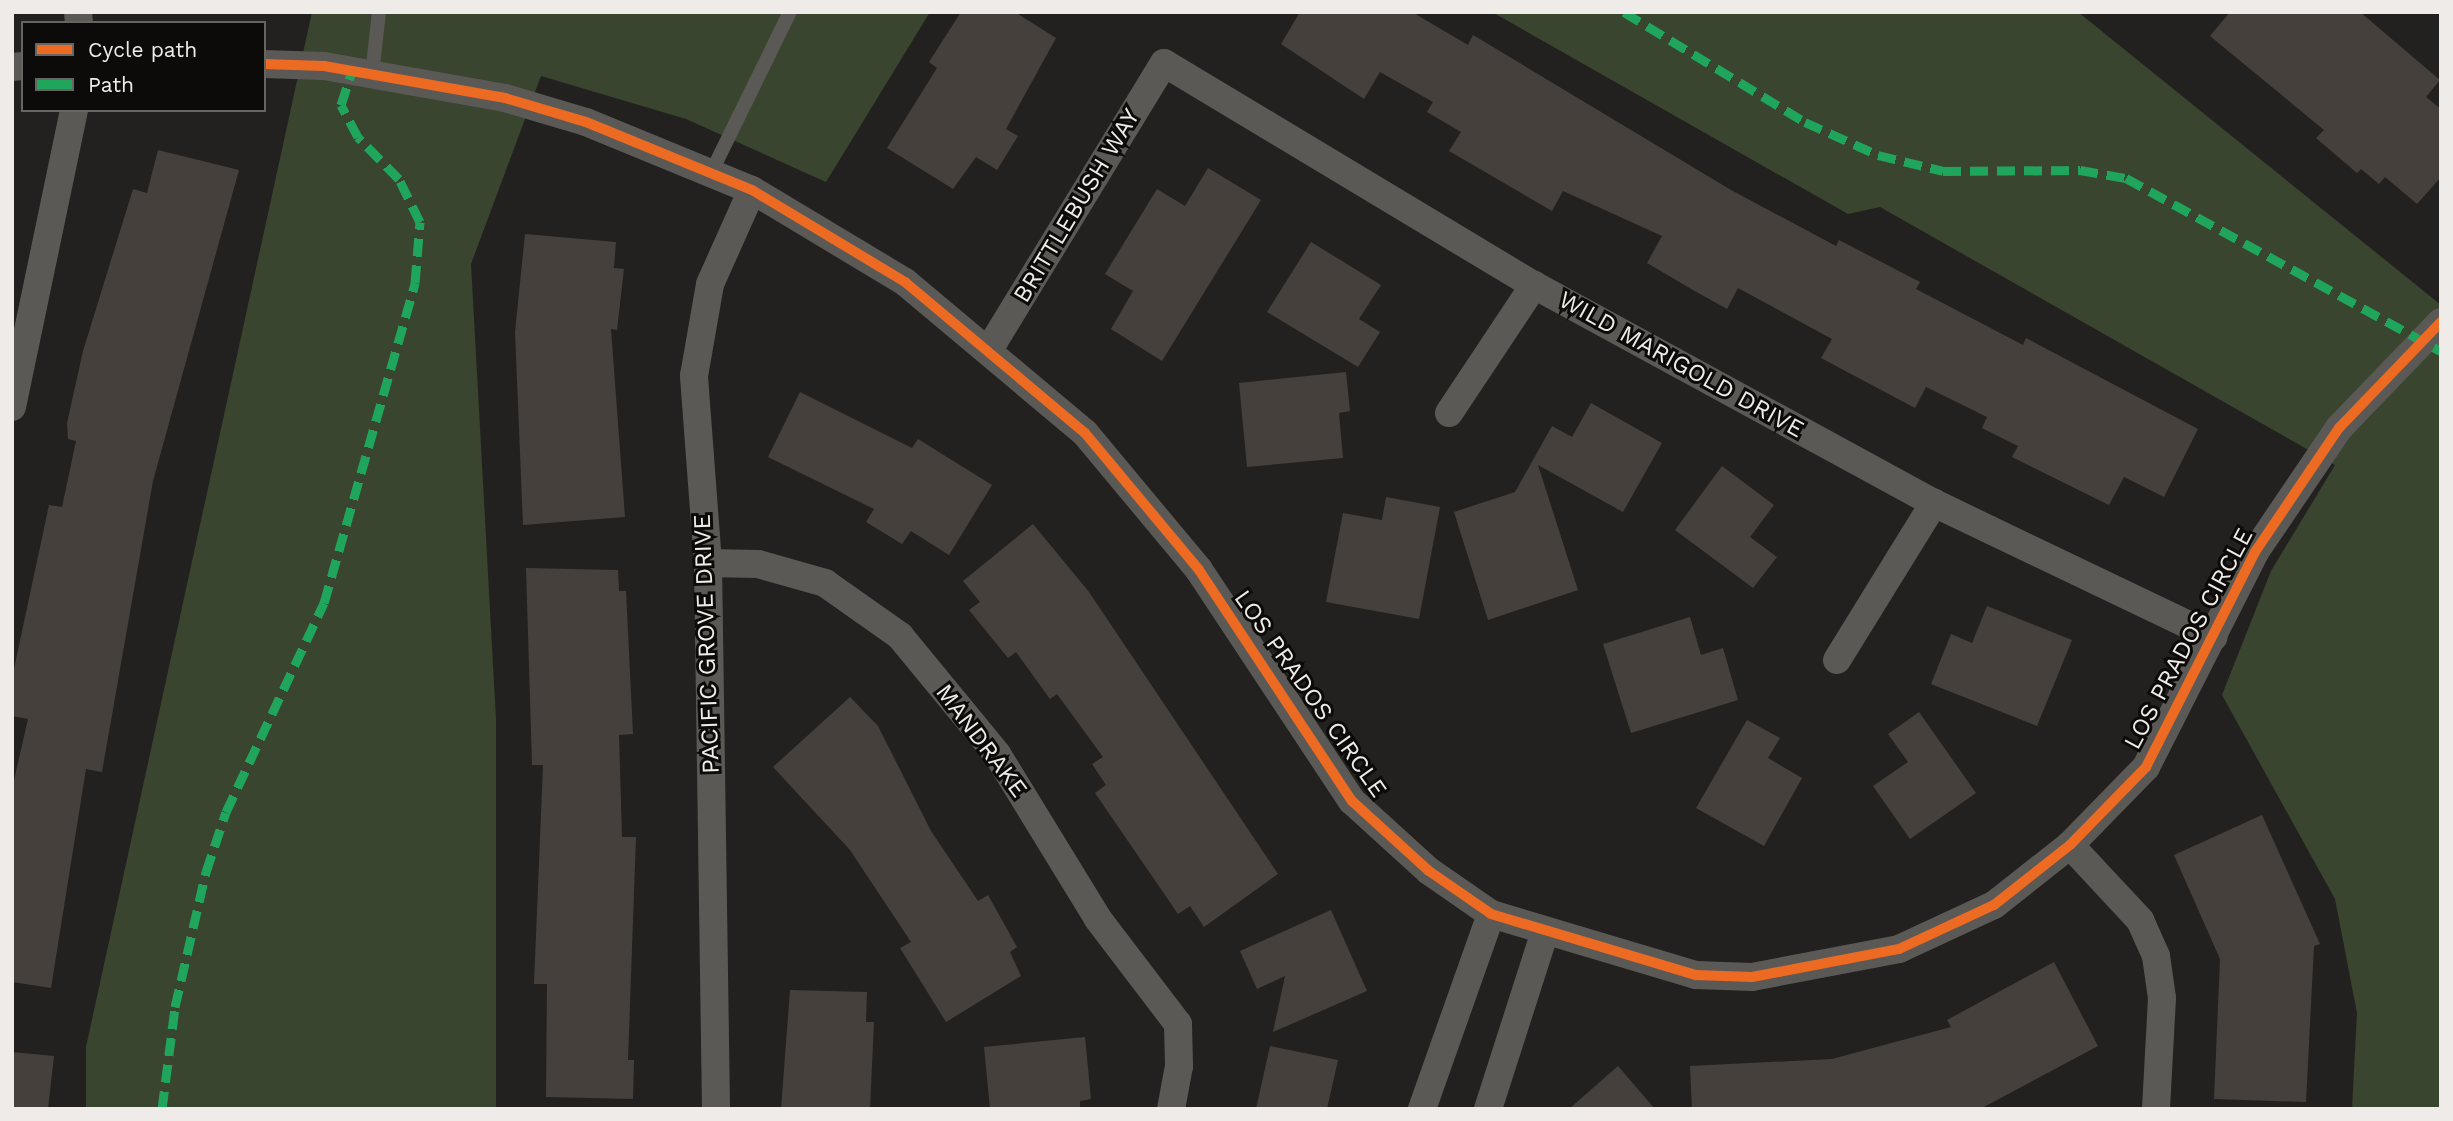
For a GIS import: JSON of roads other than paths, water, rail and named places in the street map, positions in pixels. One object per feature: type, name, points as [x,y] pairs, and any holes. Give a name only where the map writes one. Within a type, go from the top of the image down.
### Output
[{"type":"street","name":"WILD MARIGOLD DRIVE","points":[[1164,63],[1534,285],[1934,503],[2214,637]]},
{"type":"street","name":"BRITTLEBUSH WAY","points":[[990,348],[1164,63]]},
{"type":"street","name":"LOS PRADOS CIRCLE","points":[[266,64],[372,75],[505,98],[586,122],[752,190],[905,282],[990,348],[1085,433],[1199,570],[1353,801],[1429,872],[1490,914],[1544,934],[1696,975],[1752,977],[1899,949],[1994,905],[2070,845],[2146,767],[2255,552],[2340,428],[2441,322]]},
{"type":"street","points":[[12,407],[74,112]]},
{"type":"street","name":"PACIFIC GROVE DRIVE","points":[[716,1109],[708,563],[694,376],[710,284],[752,190]]},
{"type":"street","points":[[1449,413],[1534,285]]},
{"type":"street","points":[[1838,660],[1934,503]]},
{"type":"street","name":"MANDRAKE","points":[[708,563],[758,564],[825,583],[900,636],[998,754],[1098,919],[1178,1024],[1171,1109]]},
{"type":"street","points":[[2070,845],[2140,920],[2156,956],[2162,998],[2156,1109]]},
{"type":"street","points":[[1422,1109],[1490,914]]},
{"type":"street","points":[[1488,1109],[1544,934]]},
{"type":"lane","points":[[372,75],[379,12]]},
{"type":"lane","points":[[711,173],[790,12]]}]
